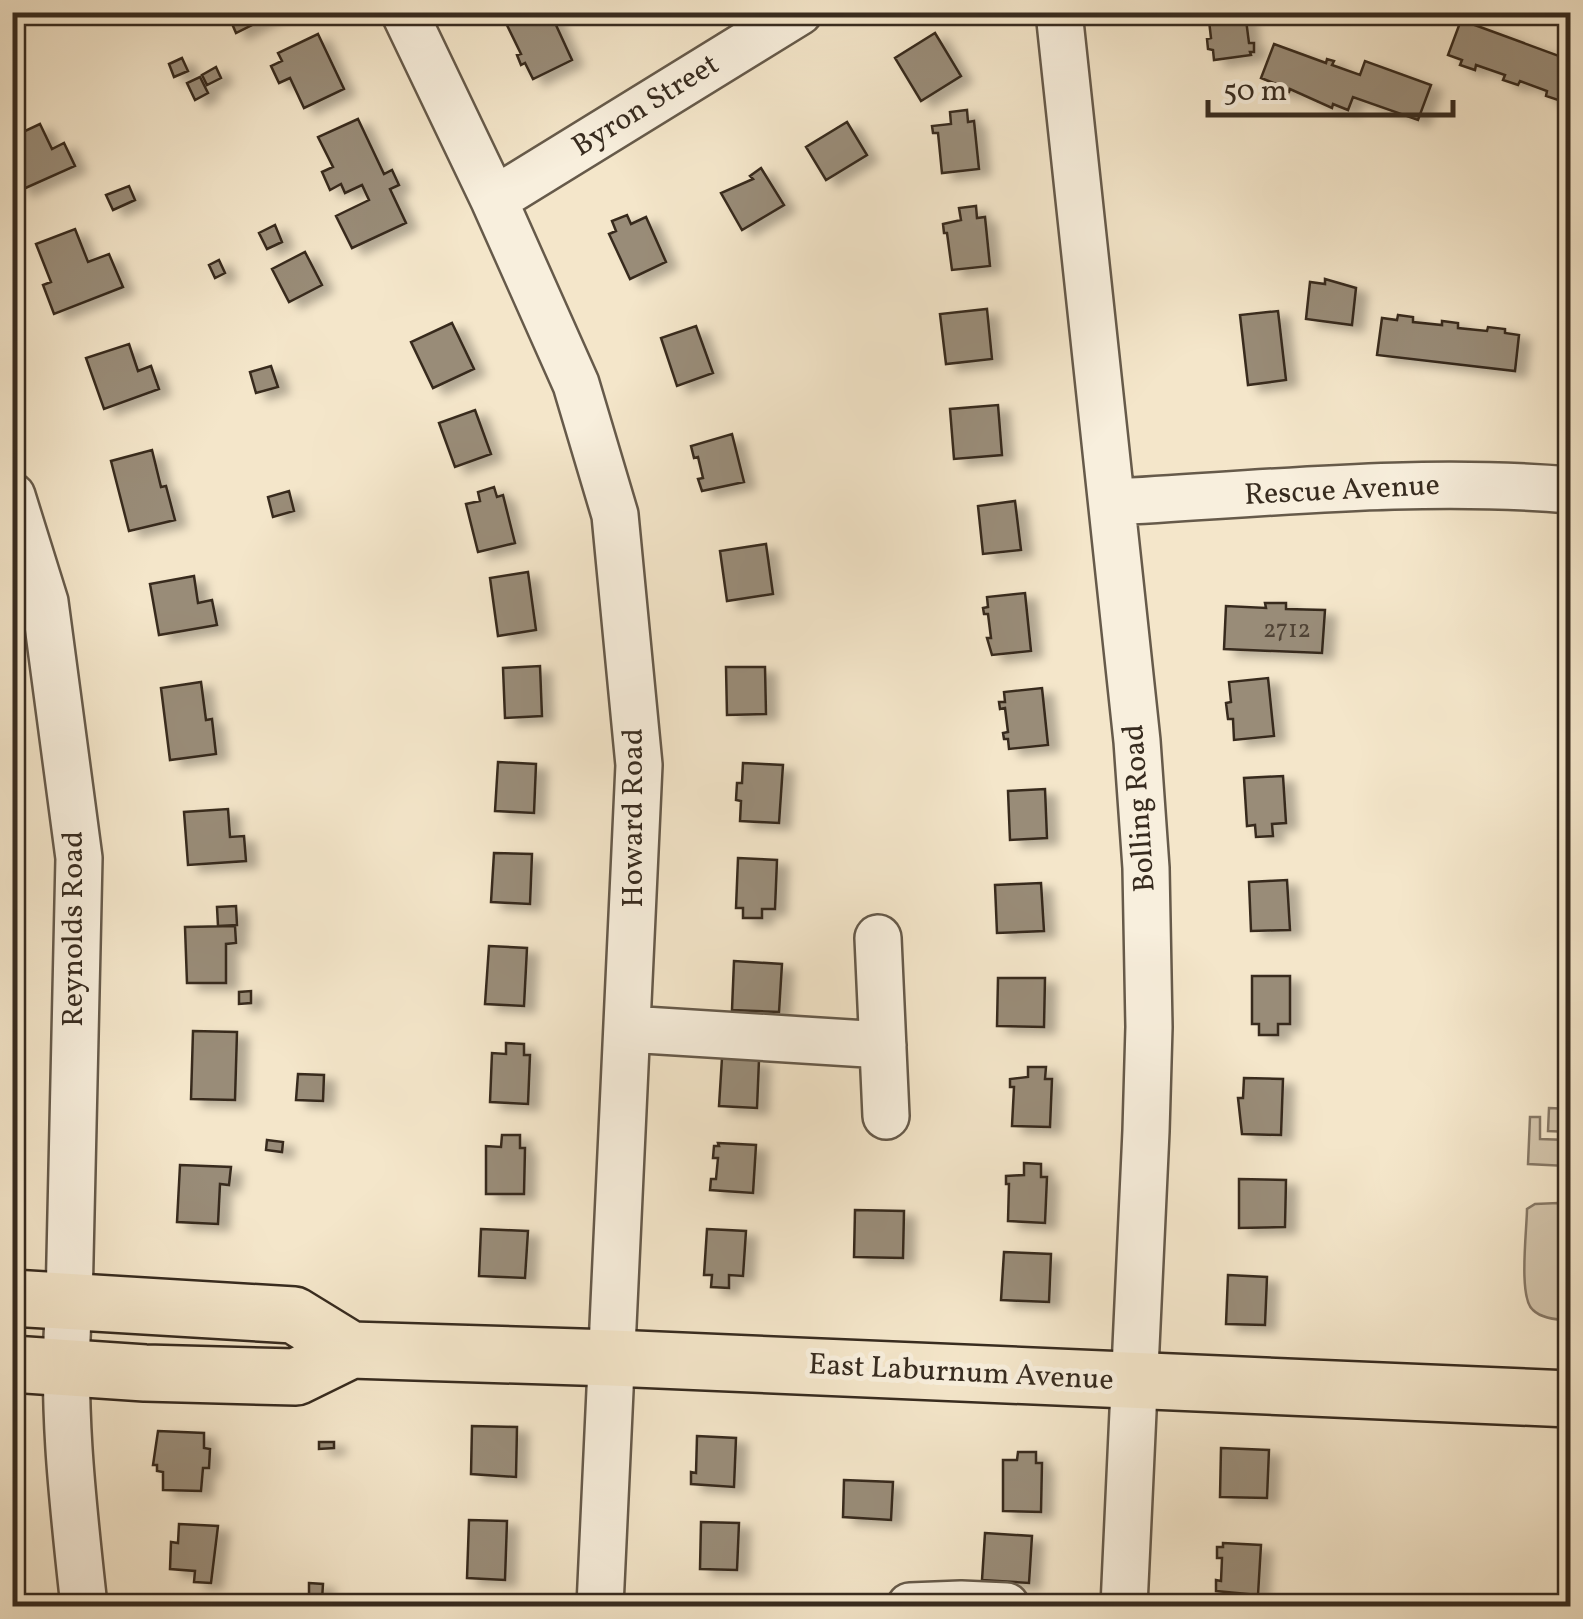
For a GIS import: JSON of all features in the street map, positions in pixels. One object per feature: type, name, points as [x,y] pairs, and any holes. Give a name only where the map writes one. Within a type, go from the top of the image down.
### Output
[{"type":"main road","name":"East Laburnum Avenue","points":[[12,1298],[294,1315],[351,1350]]},
{"type":"main road","name":"East Laburnum Avenue","points":[[38,1366],[296,1377],[351,1350],[1570,1399]]},
{"type":"street","name":"Howard Road","points":[[404,12],[576,384],[615,515],[640,765],[600,1606]]},
{"type":"street","name":"Byron Street","points":[[494,200],[798,12]]},
{"type":"street","name":"Bolling Road","points":[[1059,12],[1138,742],[1146,868],[1148,1027],[1124,1606]]},
{"type":"street","name":"Rescue Avenue","points":[[1112,502],[1420,486],[1506,484],[1570,490]]},
{"type":"street","name":"Reynolds Road","points":[[12,496],[45,602],[79,858],[69,1303],[38,1366],[71,1488],[84,1606]]},
{"type":"street","points":[[878,938],[886,1116]]},
{"type":"street","points":[[628,1029],[883,1045]]},
{"type":"street","points":[[910,1606],[1006,1606]]},
{"type":"shaded area","points":[[1549,1108],[1570,1109],[1570,1132],[1548,1131]]},
{"type":"shaded area","points":[[1530,1117],[1540,1117],[1540,1139],[1568,1140],[1566,1166],[1528,1164]]},
{"type":"shaded area","points":[[1558,1203],[1562,1207],[1562,1237],[1570,1238],[1570,1320],[1537,1313],[1528,1303],[1526,1292],[1527,1209],[1535,1204]]},
{"type":"building","points":[[227,12],[278,12],[236,33]]},
{"type":"building","points":[[518,12],[550,12],[572,60],[533,79],[525,63],[521,65],[517,55],[521,54],[504,19]]},
{"type":"building","points":[[1208,12],[1245,12],[1254,52],[1214,60],[1213,50],[1208,49]]},
{"type":"building","points":[[1461,20],[1570,60],[1570,99],[1562,97],[1561,101],[1546,96],[1547,91],[1520,81],[1518,85],[1503,80],[1505,75],[1476,65],[1475,70],[1460,65],[1462,60],[1448,55]]},
{"type":"building","points":[[935,33],[961,76],[921,101],[895,58]]},
{"type":"building","points":[[318,34],[344,89],[304,108],[290,78],[279,83],[271,66],[282,61],[278,53]]},
{"type":"building","points":[[1274,44],[1326,63],[1327,59],[1334,61],[1332,65],[1360,75],[1365,61],[1431,85],[1418,120],[1353,97],[1348,110],[1333,104],[1332,108],[1290,89],[1289,92],[1274,88],[1276,84],[1261,78]]},
{"type":"building","points":[[182,58],[188,71],[174,77],[169,64]]},
{"type":"building","points":[[216,67],[221,78],[207,85],[202,75]]},
{"type":"building","points":[[200,77],[208,93],[195,100],[187,83]]},
{"type":"building","points":[[967,110],[968,122],[974,121],[979,169],[942,173],[938,133],[933,133],[932,126],[951,124],[950,112]]},
{"type":"building","points":[[358,119],[384,174],[392,170],[399,185],[390,189],[406,223],[352,248],[336,216],[369,200],[362,185],[345,193],[341,184],[330,190],[322,172],[333,167],[318,137]]},
{"type":"building","points":[[847,122],[867,155],[826,180],[806,147]]},
{"type":"building","points":[[40,124],[52,149],[64,143],[75,166],[21,190],[12,171],[12,137]]},
{"type":"building","points":[[761,168],[784,205],[742,230],[721,193],[753,179],[750,176]]},
{"type":"building","points":[[129,186],[135,200],[113,210],[106,195]]},
{"type":"building","points":[[976,206],[977,218],[985,217],[990,266],[952,270],[943,224],[961,220],[959,208]]},
{"type":"building","points":[[627,215],[631,224],[646,217],[666,262],[630,279],[609,234],[616,231],[612,221]]},
{"type":"building","points":[[275,225],[282,242],[267,249],[259,233]]},
{"type":"building","points":[[75,229],[88,262],[109,254],[123,287],[54,314],[43,285],[51,282],[36,244]]},
{"type":"building","points":[[305,252],[322,285],[289,302],[272,269]]},
{"type":"building","points":[[219,260],[225,273],[215,278],[209,265]]},
{"type":"building","points":[[1325,279],[1356,288],[1352,325],[1306,319],[1310,282],[1325,284]]},
{"type":"building","points":[[987,309],[992,359],[946,364],[940,314]]},
{"type":"building","points":[[1278,311],[1286,380],[1248,385],[1240,315]]},
{"type":"building","points":[[1398,315],[1413,317],[1413,322],[1442,325],[1442,321],[1458,323],[1458,328],[1487,331],[1488,327],[1519,335],[1515,371],[1377,355],[1382,318],[1397,320]]},
{"type":"building","points":[[452,323],[474,369],[433,388],[411,342]]},
{"type":"building","points":[[696,326],[713,373],[677,386],[661,338]]},
{"type":"building","points":[[129,344],[138,371],[151,366],[159,389],[104,409],[86,358]]},
{"type":"building","points":[[271,366],[278,387],[256,393],[250,372]]},
{"type":"building","points":[[998,405],[1002,455],[954,459],[950,409]]},
{"type":"building","points":[[475,410],[491,454],[455,467],[439,423]]},
{"type":"building","points":[[732,434],[744,482],[702,491],[698,457],[694,458],[691,446]]},
{"type":"building","points":[[152,450],[175,520],[129,531],[111,461]]},
{"type":"building","points":[[494,487],[497,497],[503,495],[515,543],[478,552],[466,504],[480,501],[478,492]]},
{"type":"building","points":[[289,491],[294,511],[273,517],[268,497]]},
{"type":"building","points":[[1015,501],[1021,550],[983,554],[978,506]]},
{"type":"building","points":[[766,544],[773,594],[727,601],[720,551]]},
{"type":"building","points":[[528,572],[536,630],[498,636],[490,578]]},
{"type":"building","points":[[194,576],[198,603],[212,600],[217,625],[159,635],[150,584]]},
{"type":"building","points":[[1025,593],[1031,651],[992,655],[987,638],[991,638],[988,614],[984,614],[983,608],[988,607],[987,597]]},
{"type":"building","points":[[1265,603],[1286,603],[1286,609],[1325,610],[1322,653],[1224,649],[1226,606],[1266,608]]},
{"type":"building","points":[[540,666],[542,716],[505,718],[503,668]]},
{"type":"building","points":[[726,667],[765,667],[766,714],[727,715]]},
{"type":"building","points":[[1268,678],[1274,736],[1234,740],[1233,719],[1228,719],[1226,703],[1231,702],[1229,682]]},
{"type":"building","points":[[201,682],[206,720],[212,719],[216,754],[170,760],[161,688]]},
{"type":"building","points":[[1042,688],[1048,745],[1009,749],[1003,733],[1008,732],[1005,708],[1000,709],[999,702],[1005,702],[1004,692]]},
{"type":"building","points":[[498,762],[536,764],[534,813],[495,811]]},
{"type":"building","points":[[743,763],[783,765],[779,823],[740,821],[741,801],[736,800]]},
{"type":"building","points":[[1283,776],[1286,823],[1272,824],[1273,836],[1256,837],[1255,825],[1247,826],[1244,778]]},
{"type":"building","points":[[1045,789],[1047,838],[1010,840],[1008,791]]},
{"type":"building","points":[[228,809],[230,837],[244,836],[246,861],[188,865],[184,812]]},
{"type":"building","points":[[494,853],[532,854],[530,904],[491,902]]},
{"type":"building","points":[[738,858],[777,860],[775,909],[762,909],[762,918],[743,918],[743,908],[736,908]]},
{"type":"building","points":[[1287,880],[1290,930],[1251,931],[1249,882]]},
{"type":"building","points":[[1041,883],[1044,931],[997,933],[995,885]]},
{"type":"building","points":[[236,906],[237,925],[218,926],[217,907]]},
{"type":"building","points":[[235,926],[236,943],[226,944],[226,983],[187,983],[185,927]]},
{"type":"building","points":[[489,946],[527,948],[524,1006],[485,1004]]},
{"type":"building","points":[[734,961],[782,964],[779,1012],[732,1010]]},
{"type":"building","points":[[1252,976],[1290,976],[1290,1024],[1278,1024],[1278,1035],[1259,1035],[1259,1024],[1252,1024]]},
{"type":"building","points":[[998,978],[1045,978],[1044,1027],[997,1026]]},
{"type":"building","points":[[251,991],[251,1003],[239,1004],[239,992]]},
{"type":"building","points":[[193,1031],[237,1032],[235,1100],[191,1099]]},
{"type":"building","points":[[506,1043],[524,1044],[524,1055],[530,1055],[528,1104],[490,1102],[492,1053],[506,1054]]},
{"type":"building","points":[[722,1058],[759,1060],[757,1108],[719,1106]]},
{"type":"building","points":[[1028,1067],[1046,1067],[1045,1079],[1052,1079],[1050,1127],[1012,1126],[1014,1087],[1010,1087],[1010,1079],[1028,1077]]},
{"type":"building","points":[[298,1074],[324,1075],[323,1101],[296,1100]]},
{"type":"building","points":[[1244,1078],[1283,1079],[1281,1135],[1242,1134],[1238,1098],[1243,1098]]},
{"type":"building","points":[[502,1135],[520,1135],[520,1148],[525,1148],[524,1194],[486,1194],[486,1146],[501,1147]]},
{"type":"building","points":[[267,1140],[283,1142],[282,1152],[266,1150]]},
{"type":"building","points":[[718,1143],[756,1145],[753,1193],[710,1190],[711,1179],[716,1179],[718,1158],[713,1158]]},
{"type":"building","points":[[1024,1163],[1041,1164],[1041,1177],[1047,1177],[1045,1223],[1008,1221],[1006,1176],[1024,1175]]},
{"type":"building","points":[[180,1165],[231,1167],[229,1185],[220,1184],[218,1224],[177,1222]]},
{"type":"building","points":[[1239,1179],[1286,1180],[1285,1227],[1239,1228]]},
{"type":"building","points":[[855,1210],[904,1211],[903,1258],[854,1257]]},
{"type":"building","points":[[481,1229],[528,1231],[525,1278],[479,1276]]},
{"type":"building","points":[[707,1229],[746,1231],[743,1276],[729,1275],[729,1288],[711,1287],[712,1275],[704,1275]]},
{"type":"building","points":[[1004,1252],[1051,1254],[1049,1302],[1001,1300]]},
{"type":"building","points":[[1228,1275],[1267,1277],[1265,1325],[1226,1324]]},
{"type":"building","points":[[472,1426],[517,1427],[516,1477],[471,1474]]},
{"type":"building","points":[[158,1431],[204,1433],[204,1448],[210,1449],[209,1468],[203,1468],[201,1491],[163,1490],[163,1472],[153,1465]]},
{"type":"building","points":[[697,1436],[736,1438],[734,1487],[691,1484],[691,1472],[696,1473]]},
{"type":"building","points":[[319,1442],[334,1442],[334,1448],[319,1449]]},
{"type":"building","points":[[1221,1448],[1269,1450],[1267,1498],[1220,1497]]},
{"type":"building","points":[[1018,1452],[1036,1452],[1036,1463],[1042,1463],[1041,1512],[1003,1511],[1003,1460],[1017,1460]]},
{"type":"building","points":[[844,1480],[893,1482],[891,1520],[843,1517]]},
{"type":"building","points":[[469,1520],[507,1521],[505,1580],[467,1578]]},
{"type":"building","points":[[701,1522],[739,1523],[737,1570],[700,1569]]},
{"type":"building","points":[[179,1524],[218,1526],[211,1583],[194,1582],[195,1571],[170,1569],[171,1542],[178,1543]]},
{"type":"building","points":[[985,1533],[1032,1536],[1029,1583],[982,1580]]},
{"type":"building","points":[[1223,1543],[1261,1545],[1258,1595],[1216,1591],[1216,1580],[1221,1581],[1222,1558],[1217,1558],[1217,1547],[1223,1547]]},
{"type":"building","points":[[309,1583],[323,1584],[322,1600],[309,1600]]}]
